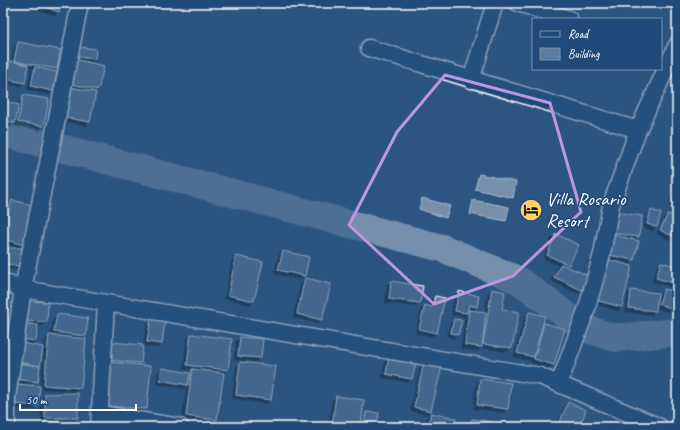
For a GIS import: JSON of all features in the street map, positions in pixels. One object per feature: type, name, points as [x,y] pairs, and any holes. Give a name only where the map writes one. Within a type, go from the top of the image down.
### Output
[{"type":"street","points":[[7,427],[7,397],[23,289],[80,3]]},
{"type":"street","points":[[471,80],[494,3]]},
{"type":"street","points":[[518,3],[565,18]]},
{"type":"street","points":[[369,48],[638,130]]},
{"type":"street","points":[[560,381],[587,308],[602,254],[611,205],[638,130],[671,49]]},
{"type":"street","points":[[3,282],[23,289],[540,376],[560,381],[660,427]]},
{"type":"street","points":[[106,303],[100,420],[180,427]]},
{"type":"highlighted area","points":[[445,75],[550,103],[581,212],[513,276],[434,304],[349,225],[397,132]]},
{"type":"water","points":[[479,174],[516,182],[513,198],[475,189]]},
{"type":"water","points":[[422,198],[450,206],[446,218],[419,209]]},
{"type":"water","points":[[473,200],[509,207],[506,221],[470,214]]},
{"type":"building","points":[[41,3],[62,3],[59,12],[40,5]]},
{"type":"building","points":[[18,42],[61,50],[57,69],[14,61]]},
{"type":"building","points":[[79,47],[96,49],[95,59],[78,57]]},
{"type":"building","points":[[74,59],[104,66],[98,90],[68,83]]},
{"type":"building","points":[[10,61],[28,65],[25,83],[6,79]]},
{"type":"building","points":[[35,67],[57,72],[53,91],[31,86]]},
{"type":"building","points":[[69,87],[96,92],[90,122],[63,117]]},
{"type":"building","points":[[23,95],[49,99],[44,126],[18,122]]},
{"type":"building","points":[[3,101],[19,105],[15,123],[3,121]]},
{"type":"building","points":[[677,184],[677,204],[673,203]]},
{"type":"building","points":[[12,200],[35,206],[24,245],[3,239],[3,231]]},
{"type":"building","points":[[651,210],[661,213],[657,227],[647,224]]},
{"type":"building","points":[[615,212],[642,216],[639,237],[612,233]]},
{"type":"building","points":[[668,214],[677,218],[677,238],[660,230]]},
{"type":"building","points":[[556,234],[579,245],[569,265],[547,255]]},
{"type":"building","points":[[609,234],[639,241],[634,260],[605,254]]},
{"type":"building","points":[[5,248],[22,248],[21,266],[4,264]]},
{"type":"building","points":[[283,251],[309,257],[305,276],[278,270]]},
{"type":"building","points":[[236,256],[263,262],[254,301],[228,295]]},
{"type":"building","points":[[606,259],[632,266],[622,307],[595,300]]},
{"type":"building","points":[[661,262],[677,266],[677,284],[656,278]]},
{"type":"building","points":[[561,264],[589,276],[582,290],[554,277]]},
{"type":"building","points":[[305,278],[331,284],[322,320],[297,314]]},
{"type":"building","points":[[391,281],[423,286],[420,303],[389,299]]},
{"type":"building","points":[[492,289],[505,292],[502,309],[519,312],[512,348],[483,344]]},
{"type":"building","points":[[664,289],[676,292],[671,308],[659,304]]},
{"type":"building","points":[[3,290],[10,291],[7,308],[3,307]]},
{"type":"building","points":[[631,290],[658,293],[656,311],[629,308]]},
{"type":"building","points":[[459,291],[479,296],[477,307],[469,305],[467,313],[455,311]]},
{"type":"building","points":[[435,296],[445,298],[437,333],[419,329],[425,305],[432,307]]},
{"type":"building","points":[[24,301],[48,302],[47,322],[23,321]]},
{"type":"building","points":[[469,310],[486,312],[482,347],[465,345]]},
{"type":"building","points":[[529,312],[545,316],[534,357],[517,353]]},
{"type":"building","points":[[57,314],[88,318],[86,336],[54,332]]},
{"type":"building","points":[[151,319],[165,321],[162,344],[147,342]]},
{"type":"building","points":[[454,319],[462,320],[458,335],[451,333]]},
{"type":"building","points":[[22,323],[38,325],[36,341],[20,339]]},
{"type":"building","points":[[544,323],[565,329],[554,365],[534,359]]},
{"type":"building","points":[[3,325],[7,326],[4,348],[3,348]]},
{"type":"building","points":[[191,334],[232,339],[228,370],[187,365]]},
{"type":"building","points":[[49,335],[86,339],[81,388],[44,385]]},
{"type":"building","points":[[240,337],[263,339],[261,358],[238,356]]},
{"type":"building","points":[[112,342],[143,345],[141,363],[110,360]]},
{"type":"building","points":[[22,343],[43,347],[40,366],[18,362]]},
{"type":"building","points":[[389,357],[416,362],[412,379],[386,374]]},
{"type":"building","points":[[110,362],[151,366],[147,409],[106,406]]},
{"type":"building","points":[[240,362],[276,366],[271,400],[236,395]]},
{"type":"building","points":[[424,362],[442,366],[431,411],[414,407]]},
{"type":"building","points":[[17,363],[40,366],[38,382],[15,379]]},
{"type":"building","points":[[162,368],[190,373],[188,385],[160,380]]},
{"type":"building","points":[[192,369],[224,373],[217,420],[186,416]]},
{"type":"building","points":[[480,379],[511,383],[508,409],[477,405]]},
{"type":"building","points":[[17,384],[40,386],[38,406],[15,404]]},
{"type":"building","points":[[78,393],[78,418],[45,418],[45,394]]},
{"type":"building","points":[[336,396],[364,400],[361,427],[332,427]]},
{"type":"building","points":[[568,402],[586,410],[579,427],[558,427]]},
{"type":"building","points":[[366,412],[379,413],[377,427],[363,427]]},
{"type":"building","points":[[431,413],[456,418],[455,427],[428,427]]},
{"type":"building","points":[[472,419],[492,422],[491,427],[471,427]]},
{"type":"building","points":[[44,421],[87,423],[86,427],[43,427]]},
{"type":"waterway","points":[[3,133],[442,248],[518,280],[584,328],[615,338],[677,332]]},
{"type":"place","name":"Villa Rosario Resort","points":[[531,210]]}]
